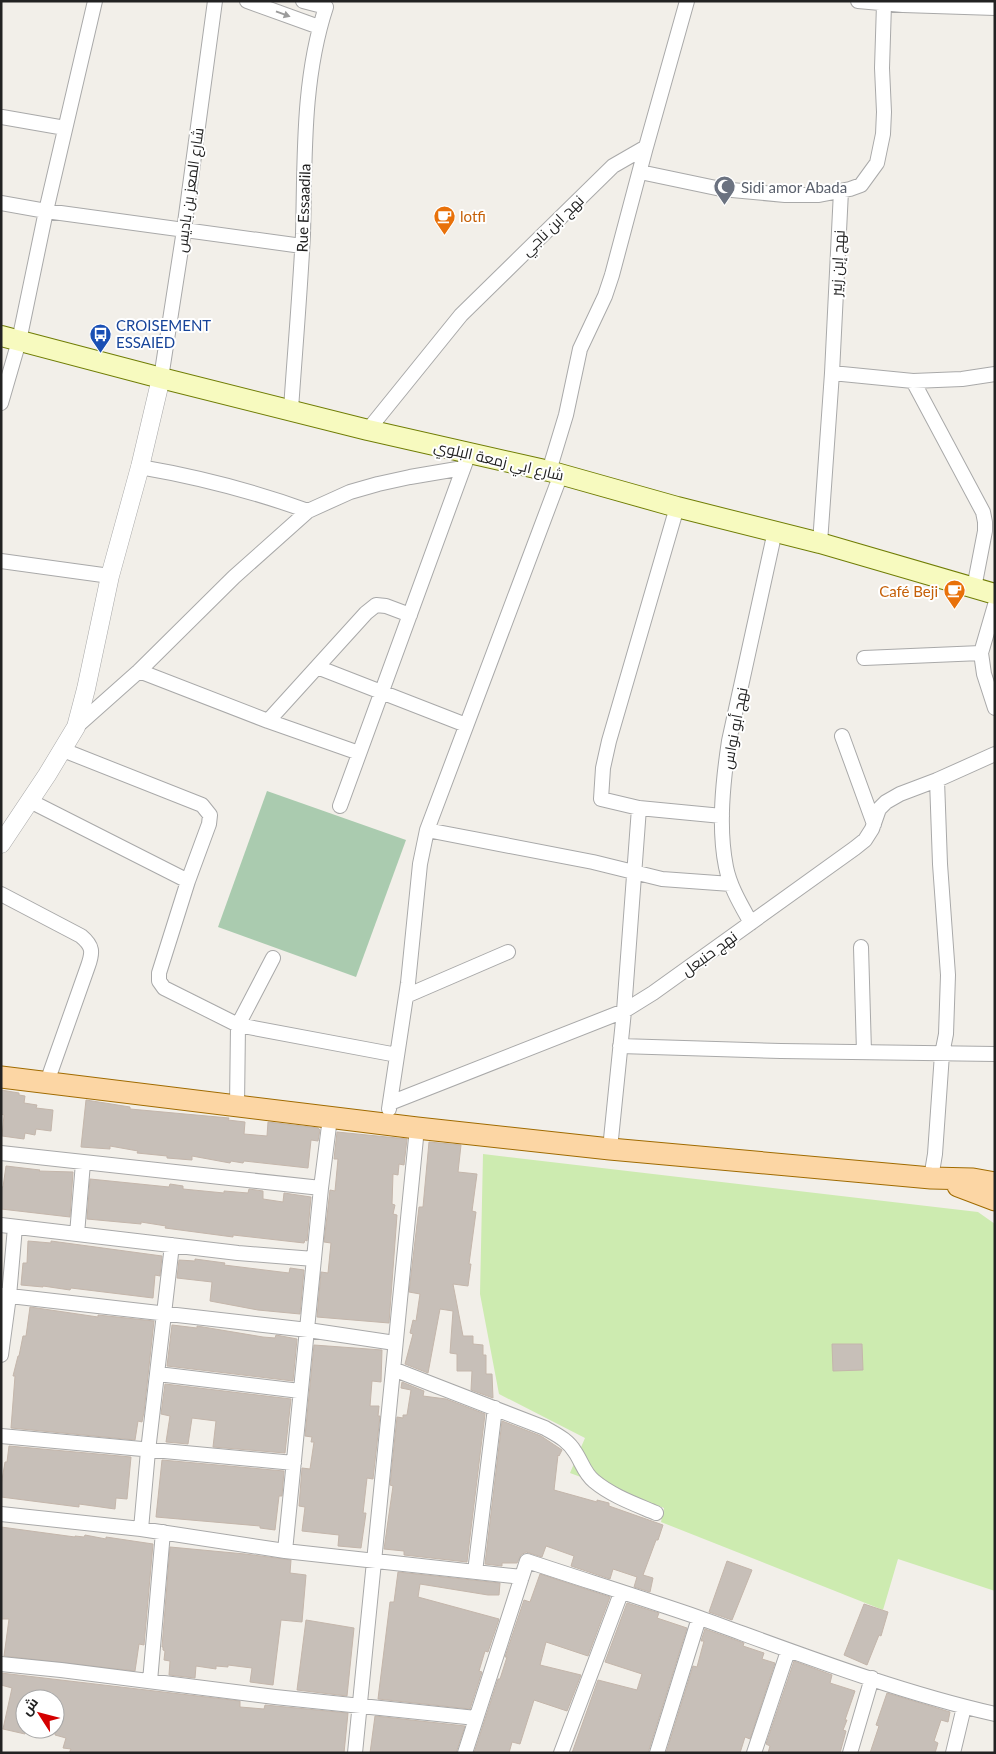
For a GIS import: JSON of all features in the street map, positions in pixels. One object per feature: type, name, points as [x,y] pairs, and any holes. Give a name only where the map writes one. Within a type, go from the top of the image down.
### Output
[{"type":"main road","name":"شارع ابي زمعة البلوي","points":[[10,338],[368,430],[466,461],[555,472],[677,507],[820,543],[995,594]]},
{"type":"main road","points":[[1,1076],[388,1125],[610,1149],[934,1178],[973,1179],[995,1184]]},
{"type":"main road","points":[[934,1178],[995,1200]]},
{"type":"street","points":[[1,403],[10,338],[46,211],[95,1]]},
{"type":"street","name":"شارع المعز بن باديس","points":[[161,378],[184,230],[215,1]]},
{"type":"street","points":[[247,1],[319,27]]},
{"type":"street","name":"Rue Essaadila","points":[[291,410],[302,246],[309,79],[319,27],[326,7],[303,1]]},
{"type":"street","points":[[388,1125],[406,996],[420,864],[427,830],[555,472],[580,349],[605,296],[612,276],[687,1]]},
{"type":"street","points":[[858,1],[884,4],[995,8]]},
{"type":"street","points":[[640,172],[721,189],[746,192],[812,195],[841,191],[860,185],[876,163],[883,127],[884,4]]},
{"type":"street","points":[[2,116],[66,128]]},
{"type":"street","name":"نهج ابن ناجي","points":[[368,430],[461,315],[613,166],[646,147]]},
{"type":"street","name":"نهج إبن زبير","points":[[820,543],[832,373],[841,191]]},
{"type":"street","points":[[1,203],[46,211],[302,246]]},
{"type":"street","points":[[832,373],[913,381],[995,374]]},
{"type":"street","points":[[1,844],[76,727],[86,690],[110,576],[140,467],[161,378]]},
{"type":"street","points":[[913,381],[982,512],[985,522],[974,588]]},
{"type":"street","points":[[76,727],[139,671],[234,577],[308,510],[350,492],[466,461]]},
{"type":"street","points":[[340,806],[466,461]]},
{"type":"street","points":[[140,467],[227,485],[308,510]]},
{"type":"street","points":[[677,507],[608,741],[600,799],[639,808],[722,816]]},
{"type":"street","name":"نهج أبو نواس","points":[[751,922],[731,884],[726,867],[722,816],[724,774],[729,741],[775,531]]},
{"type":"street","points":[[1,561],[110,576]]},
{"type":"street","points":[[268,721],[376,605],[386,606],[410,616]]},
{"type":"street","points":[[995,605],[981,653],[984,674],[995,708]]},
{"type":"street","points":[[864,658],[981,653]]},
{"type":"street","points":[[317,667],[466,725]]},
{"type":"street","points":[[139,671],[268,721],[359,753]]},
{"type":"street","points":[[842,736],[874,824]]},
{"type":"street","points":[[63,750],[206,808],[210,815],[209,824],[188,881],[159,972],[159,981],[168,990],[238,1026],[397,1055]]},
{"type":"street","name":"نهج حنبعل","points":[[390,1103],[624,1011],[653,993],[855,848],[865,840],[880,809],[886,802],[900,794],[995,754]]},
{"type":"street","points":[[934,1178],[942,1054],[946,1034],[948,975],[940,864],[937,780]]},
{"type":"street","points":[[30,801],[188,881]]},
{"type":"street","points":[[610,1149],[624,1011],[639,808]]},
{"type":"street","points":[[427,830],[635,871],[662,879],[731,884]]},
{"type":"street","points":[[1,894],[81,936],[90,945],[92,950],[47,1082]]},
{"type":"street","points":[[861,947],[864,1052]]},
{"type":"street","points":[[406,996],[508,952]]},
{"type":"street","points":[[237,1106],[238,1026],[273,958]]},
{"type":"street","points":[[620,1046],[995,1054]]},
{"type":"street","points":[[285,1551],[300,1390],[330,1118]]},
{"type":"street","points":[[355,1753],[417,1128]]},
{"type":"street","points":[[1,1153],[321,1188]]},
{"type":"street","points":[[77,1234],[84,1163]]},
{"type":"street","points":[[1,1355],[8,1226],[314,1259]]},
{"type":"street","points":[[141,1529],[148,1451],[172,1245]]},
{"type":"street","points":[[5,1296],[308,1330],[395,1343]]},
{"type":"street","points":[[393,1369],[545,1428],[561,1437],[576,1452],[585,1471],[594,1481],[613,1493],[656,1513]]},
{"type":"street","points":[[158,1374],[300,1390]]},
{"type":"street","points":[[475,1572],[495,1408]]},
{"type":"street","points":[[1,1436],[294,1463]]},
{"type":"street","points":[[1,1514],[141,1529],[285,1551],[522,1577]]},
{"type":"street","points":[[150,1681],[163,1532]]},
{"type":"street","points":[[465,1753],[527,1561],[699,1618],[788,1651],[964,1707],[995,1714]]},
{"type":"street","points":[[561,1753],[621,1593]]},
{"type":"street","points":[[658,1753],[699,1618]]},
{"type":"street","points":[[754,1753],[788,1651]]},
{"type":"street","points":[[1,1664],[275,1698],[476,1718]]},
{"type":"street","points":[[850,1753],[872,1678]]},
{"type":"street","points":[[953,1753],[964,1707]]},
{"type":"green space","points":[[267,791],[406,840],[356,977],[218,927]]},
{"type":"green space","points":[[483,1154],[978,1212],[995,1224],[995,1591],[898,1559],[883,1610],[661,1522],[664,1508],[570,1473],[585,1438],[499,1394],[480,1294]]},
{"type":"building","points":[[1,1090],[25,1096],[24,1103],[37,1105],[36,1108],[53,1110],[51,1131],[36,1129],[35,1135],[25,1133],[24,1139],[2,1136],[4,1115],[1,1114]]},
{"type":"building","points":[[86,1100],[130,1107],[130,1109],[229,1118],[228,1120],[245,1122],[244,1134],[267,1136],[268,1122],[318,1128],[320,1130],[318,1141],[311,1140],[308,1168],[244,1161],[243,1163],[231,1161],[230,1163],[192,1156],[192,1160],[167,1158],[167,1156],[137,1153],[138,1151],[110,1146],[110,1149],[81,1147]]},
{"type":"building","points":[[337,1132],[407,1139],[404,1165],[399,1164],[398,1175],[393,1174],[392,1204],[395,1205],[393,1214],[397,1215],[389,1323],[317,1317],[321,1272],[328,1273],[331,1243],[324,1242],[330,1190],[335,1191],[338,1159],[334,1159]]},
{"type":"building","points":[[429,1142],[461,1145],[458,1172],[477,1174],[472,1211],[476,1212],[468,1286],[453,1284],[463,1336],[473,1336],[473,1344],[483,1345],[483,1355],[486,1355],[486,1374],[492,1374],[493,1398],[471,1390],[472,1371],[457,1371],[457,1354],[450,1353],[453,1311],[440,1309],[428,1373],[405,1364],[413,1334],[410,1333],[413,1320],[416,1321],[420,1294],[409,1292],[419,1207],[423,1207]]},
{"type":"building","points":[[6,1166],[39,1171],[73,1172],[70,1217],[1,1209],[1,1187],[3,1187]]},
{"type":"building","points":[[90,1179],[169,1187],[170,1184],[183,1186],[183,1189],[224,1193],[224,1191],[248,1193],[249,1189],[263,1191],[263,1199],[283,1202],[284,1193],[311,1197],[307,1241],[305,1240],[304,1243],[233,1235],[233,1237],[165,1228],[166,1226],[141,1222],[141,1224],[87,1219]]},
{"type":"building","points":[[28,1241],[51,1243],[51,1241],[162,1256],[160,1276],[155,1275],[153,1298],[71,1288],[70,1290],[21,1285],[23,1263],[27,1263]]},
{"type":"building","points":[[195,1259],[225,1263],[224,1265],[289,1273],[290,1268],[304,1270],[300,1314],[258,1310],[210,1301],[212,1282],[177,1278],[179,1260],[195,1261]]},
{"type":"building","points":[[30,1307],[98,1317],[98,1315],[154,1321],[144,1412],[142,1422],[138,1421],[135,1440],[11,1428],[15,1376],[13,1376],[23,1336],[26,1336]]},
{"type":"building","points":[[172,1325],[197,1328],[197,1326],[263,1337],[275,1338],[276,1335],[297,1339],[293,1381],[167,1366]]},
{"type":"building","points":[[832,1344],[862,1344],[863,1370],[833,1371]]},
{"type":"building","points":[[314,1345],[382,1350],[381,1382],[372,1381],[370,1406],[379,1406],[378,1416],[380,1416],[373,1479],[367,1478],[363,1513],[366,1513],[361,1548],[338,1546],[339,1535],[302,1531],[305,1507],[299,1506],[302,1468],[310,1469],[314,1442],[311,1442],[312,1437],[305,1436]]},
{"type":"building","points":[[402,1382],[424,1391],[423,1396],[446,1399],[485,1414],[467,1562],[404,1555],[404,1551],[384,1549],[393,1486],[390,1485],[397,1417],[403,1418],[403,1415],[407,1415],[411,1390],[401,1388]]},
{"type":"building","points":[[165,1384],[291,1399],[285,1453],[213,1447],[216,1421],[192,1418],[188,1444],[166,1442],[170,1416],[161,1414]]},
{"type":"building","points":[[502,1421],[541,1436],[562,1450],[558,1455],[554,1490],[597,1502],[597,1500],[609,1503],[609,1506],[663,1525],[643,1575],[653,1578],[650,1592],[634,1587],[637,1577],[613,1569],[610,1579],[571,1566],[574,1556],[546,1546],[542,1557],[526,1552],[521,1555],[517,1563],[502,1563],[502,1566],[485,1564]]},
{"type":"building","points":[[9,1446],[131,1457],[127,1499],[116,1498],[115,1509],[79,1504],[79,1507],[1,1497],[1,1486]]},
{"type":"building","points":[[162,1460],[284,1471],[282,1496],[279,1496],[275,1530],[260,1528],[260,1526],[156,1517]]},
{"type":"building","points":[[1,1527],[75,1537],[84,1537],[85,1535],[106,1539],[106,1537],[153,1544],[144,1645],[139,1644],[135,1671],[4,1656],[9,1619],[1,1619]]},
{"type":"building","points":[[170,1547],[291,1560],[290,1573],[306,1575],[302,1622],[281,1620],[273,1685],[250,1682],[252,1668],[228,1665],[228,1667],[216,1666],[216,1669],[196,1666],[195,1678],[169,1675],[170,1661],[164,1660],[165,1651],[162,1647]]},
{"type":"building","points":[[727,1561],[752,1570],[732,1620],[709,1612]]},
{"type":"building","points":[[398,1572],[500,1583],[499,1595],[488,1595],[420,1584],[418,1597],[499,1619],[488,1652],[485,1651],[479,1671],[482,1672],[470,1709],[378,1699],[390,1602],[394,1602]]},
{"type":"building","points":[[540,1574],[610,1597],[588,1656],[546,1642],[540,1665],[581,1675],[567,1711],[534,1700],[520,1744],[512,1742],[509,1753],[474,1753],[498,1679],[500,1679],[507,1657],[505,1657],[524,1600],[530,1602]]},
{"type":"building","points":[[627,1603],[659,1613],[657,1618],[687,1628],[648,1753],[572,1753],[598,1680],[637,1690],[642,1674],[605,1662]]},
{"type":"building","points":[[864,1604],[888,1612],[881,1636],[879,1635],[867,1665],[844,1655]]},
{"type":"building","points":[[306,1620],[354,1628],[347,1696],[297,1690]]},
{"type":"building","points":[[705,1629],[744,1643],[743,1646],[764,1653],[762,1659],[775,1663],[750,1739],[745,1737],[740,1753],[666,1753],[693,1666],[697,1667]]},
{"type":"building","points":[[794,1661],[832,1675],[830,1683],[855,1691],[845,1720],[847,1720],[843,1730],[846,1731],[840,1753],[768,1753],[770,1746],[766,1744]]},
{"type":"building","points":[[1,1673],[240,1701],[240,1707],[264,1709],[265,1705],[348,1713],[344,1753],[69,1753],[71,1749],[63,1748],[66,1738],[65,1689],[15,1689],[15,1732],[3,1729],[12,1688],[1,1685]]},
{"type":"building","points":[[887,1693],[950,1712],[948,1722],[941,1720],[934,1741],[938,1743],[935,1753],[870,1753],[879,1726],[876,1725]]},
{"type":"building","points":[[375,1716],[465,1726],[456,1753],[370,1753]]},
{"type":"place","name":"Sidi amor Abada","points":[[725,206]]},
{"type":"place","name":"lotfi","points":[[444,235]]},
{"type":"place","name":"CROISEMENT ESSAIED","points":[[100,353]]},
{"type":"place","name":"Café Beji","points":[[954,610]]}]
